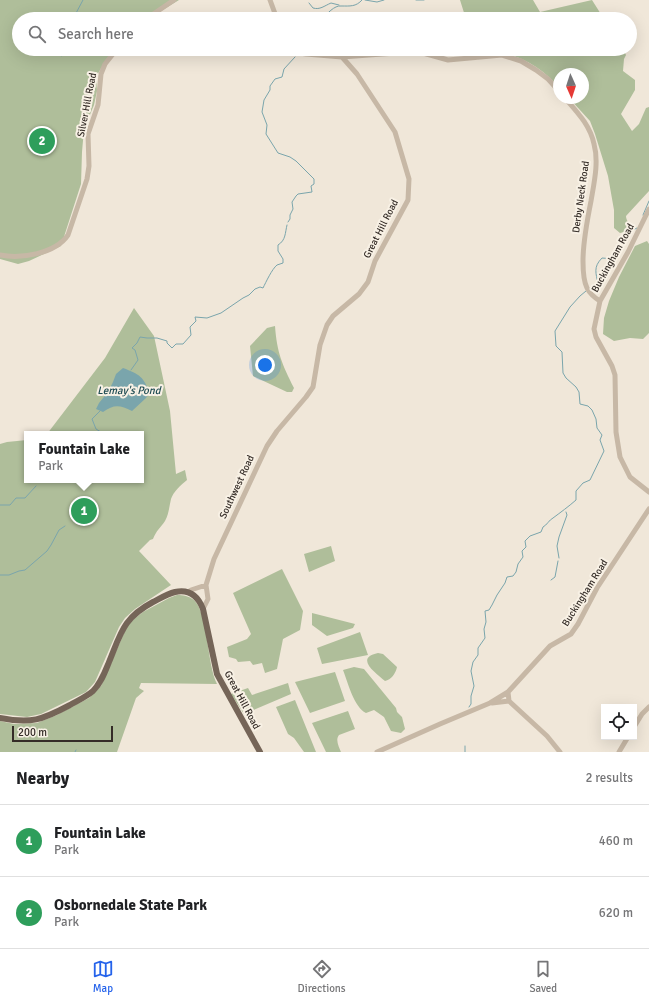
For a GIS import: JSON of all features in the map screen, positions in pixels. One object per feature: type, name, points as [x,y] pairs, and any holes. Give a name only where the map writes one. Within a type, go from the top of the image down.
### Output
[{"type":"main road","points":[[0,718],[25,721],[41,719],[93,691],[100,680],[121,632],[131,617],[146,606],[171,593],[180,591],[188,592],[197,598],[203,608]]},
{"type":"main road","name":"Great Hill Road","points":[[203,608],[217,674],[260,752]]},
{"type":"street","points":[[156,12],[174,0]]},
{"type":"street","points":[[270,0],[274,12]]},
{"type":"street","name":"Silver Hill Road","points":[[0,255],[17,257],[36,254],[64,240],[68,235],[87,179],[89,166],[88,134],[98,105],[101,74],[112,56]]},
{"type":"street","points":[[330,56],[356,56]]},
{"type":"street","points":[[434,56],[448,60],[491,56]]},
{"type":"street","points":[[505,56],[521,61],[536,70],[553,84]]},
{"type":"street","name":"Great Hill Road","points":[[299,406],[313,387],[320,345],[326,324],[333,316],[359,294],[368,282],[375,261],[408,200],[409,179],[395,132],[357,74],[342,57]]},
{"type":"street","name":"Derby Neck Road","points":[[570,104],[585,121],[595,145],[595,171],[585,232],[583,266],[584,279],[587,288],[593,297],[600,301]]},
{"type":"street","name":"Buckingham Road","points":[[649,208],[628,252],[600,301],[594,333],[612,366],[615,375],[616,432],[618,450],[624,468],[630,477],[649,492]]},
{"type":"street","name":"Southwest Road","points":[[203,608],[208,599],[206,585],[214,559],[267,446],[299,406]]},
{"type":"street","name":"Buckingham Road","points":[[377,752],[490,703],[508,692],[550,646],[571,634],[598,588],[649,509]]},
{"type":"street","points":[[188,592],[206,585]]},
{"type":"street","points":[[508,692],[509,702],[547,736],[560,752]]},
{"type":"street","points":[[490,703],[509,702]]},
{"type":"street","points":[[637,722],[649,707]]},
{"type":"street","points":[[619,752],[626,740]]},
{"type":"green space","points":[[0,0],[179,0],[159,12],[12,12],[12,56],[110,56],[96,77],[97,91],[94,105],[84,129],[81,184],[61,246],[29,261],[18,264],[0,259]]},
{"type":"green space","points":[[460,0],[533,0],[540,12],[464,12]]},
{"type":"green space","points":[[592,0],[600,12],[540,12]]},
{"type":"green space","points":[[512,56],[626,56],[623,71],[635,80],[635,90],[621,114],[632,131],[639,124],[646,108],[649,107],[649,191],[626,216],[630,226],[628,231],[620,233],[614,228],[614,210],[608,176],[595,134],[590,121],[574,104],[589,104],[589,68],[553,68],[553,81],[536,67]]},
{"type":"green space","points":[[647,241],[649,244],[649,333],[643,339],[630,338],[614,341],[603,334],[604,318],[609,301],[619,277],[635,246]]},
{"type":"green space","points":[[134,308],[154,336],[170,411],[176,474],[185,470],[187,480],[180,486],[171,499],[165,521],[153,539],[139,551],[171,585],[135,609],[125,618],[119,627],[95,682],[86,692],[41,714],[27,717],[0,714],[0,444],[24,440],[24,483],[144,483],[144,431],[49,431],[105,358]]},
{"type":"green space","points":[[275,326],[277,344],[281,358],[294,388],[292,392],[287,392],[253,376],[250,346],[267,328]]},
{"type":"green space","points":[[331,546],[335,561],[309,572],[304,554]]},
{"type":"green space","points":[[282,569],[303,611],[300,630],[283,639],[277,669],[265,673],[262,663],[253,665],[250,661],[238,662],[236,659],[229,657],[227,647],[247,639],[251,634],[233,593]]},
{"type":"green space","points":[[177,595],[194,600],[199,607],[205,627],[211,665],[217,684],[141,683],[139,688],[144,691],[136,698],[117,752],[0,752],[0,721],[14,724],[37,723],[57,715],[89,698],[101,686],[128,624],[143,612]]},
{"type":"green space","points":[[312,613],[355,624],[353,628],[327,636],[312,625]]},
{"type":"green space","points":[[360,632],[368,655],[322,664],[317,648]]},
{"type":"green space","points":[[378,653],[383,654],[397,667],[393,676],[385,681],[369,666],[367,662],[371,655]]},
{"type":"green space","points":[[354,667],[364,669],[396,708],[397,712],[402,717],[405,729],[401,733],[391,731],[384,717],[374,710],[366,713],[358,706],[343,670]]},
{"type":"green space","points":[[335,672],[345,701],[310,713],[295,682]]},
{"type":"green space","points":[[288,683],[291,694],[244,714],[231,694],[248,688],[252,695]]},
{"type":"green space","points":[[295,700],[316,752],[304,752],[294,738],[288,734],[276,707]]},
{"type":"green space","points":[[348,711],[355,729],[339,735],[337,741],[341,752],[326,752],[312,723]]},
{"type":"water","name":"Lemay's Pond","points":[[123,368],[137,374],[143,380],[149,394],[132,411],[117,406],[103,412],[96,409],[108,392],[116,374]]},
{"type":"waterway","points":[[77,12],[83,0]]},
{"type":"waterway","points":[[328,12],[339,6],[355,5],[362,0]]},
{"type":"waterway","points":[[365,0],[377,2],[384,0]]},
{"type":"waterway","points":[[416,0],[424,0]]},
{"type":"waterway","points":[[309,3],[313,8],[322,7],[331,3],[339,5]]},
{"type":"waterway","points":[[288,222],[293,209],[292,202],[298,194],[312,192],[311,186],[314,184],[314,179],[296,161],[290,157],[278,153],[266,134],[267,125],[262,112],[264,100],[270,90],[270,86],[275,79],[282,77],[284,69],[295,57]]},
{"type":"waterway","points":[[643,215],[649,201]]},
{"type":"waterway","points":[[131,370],[138,360],[135,350],[132,348],[140,337],[157,338],[167,341],[172,348],[176,344],[183,344],[191,335],[190,327],[196,321],[195,317],[207,318],[221,313],[249,295],[255,289],[260,287],[263,288],[275,267],[283,263],[283,259],[278,251],[278,245],[284,239],[287,225]]},
{"type":"waterway","points":[[619,242],[623,235],[637,228]]},
{"type":"waterway","points":[[590,288],[596,288],[598,284],[596,267],[599,261],[602,258],[614,259],[619,256],[619,245]]},
{"type":"waterway","points":[[469,707],[471,704],[471,696],[474,686],[471,671],[473,662],[478,655],[478,648],[485,638],[485,611],[489,610],[507,577],[513,576],[516,572],[518,564],[523,557],[522,551],[526,547],[525,541],[530,536],[541,532],[543,527],[550,520],[576,500],[576,491],[583,483],[590,480],[604,451],[600,440],[602,435],[597,428],[596,419],[592,410],[588,406],[580,404],[579,392],[563,373],[562,352],[556,346],[555,331],[570,307],[586,291]]},
{"type":"waterway","points":[[99,431],[96,429],[92,419],[100,411]]},
{"type":"waterway","points":[[0,505],[10,505],[16,498],[25,498],[36,486]]},
{"type":"waterway","points":[[559,558],[557,546],[567,515],[566,512]]},
{"type":"waterway","points":[[0,575],[9,575],[25,570],[47,551],[59,530],[65,526]]},
{"type":"waterway","points":[[551,580],[555,577],[558,561]]},
{"type":"waterway","points":[[465,746],[465,752]]},
{"type":"place","name":"Osbornedale State Park","points":[[42,141]]},
{"type":"place","name":"Fountain Lake","points":[[84,511]]}]
